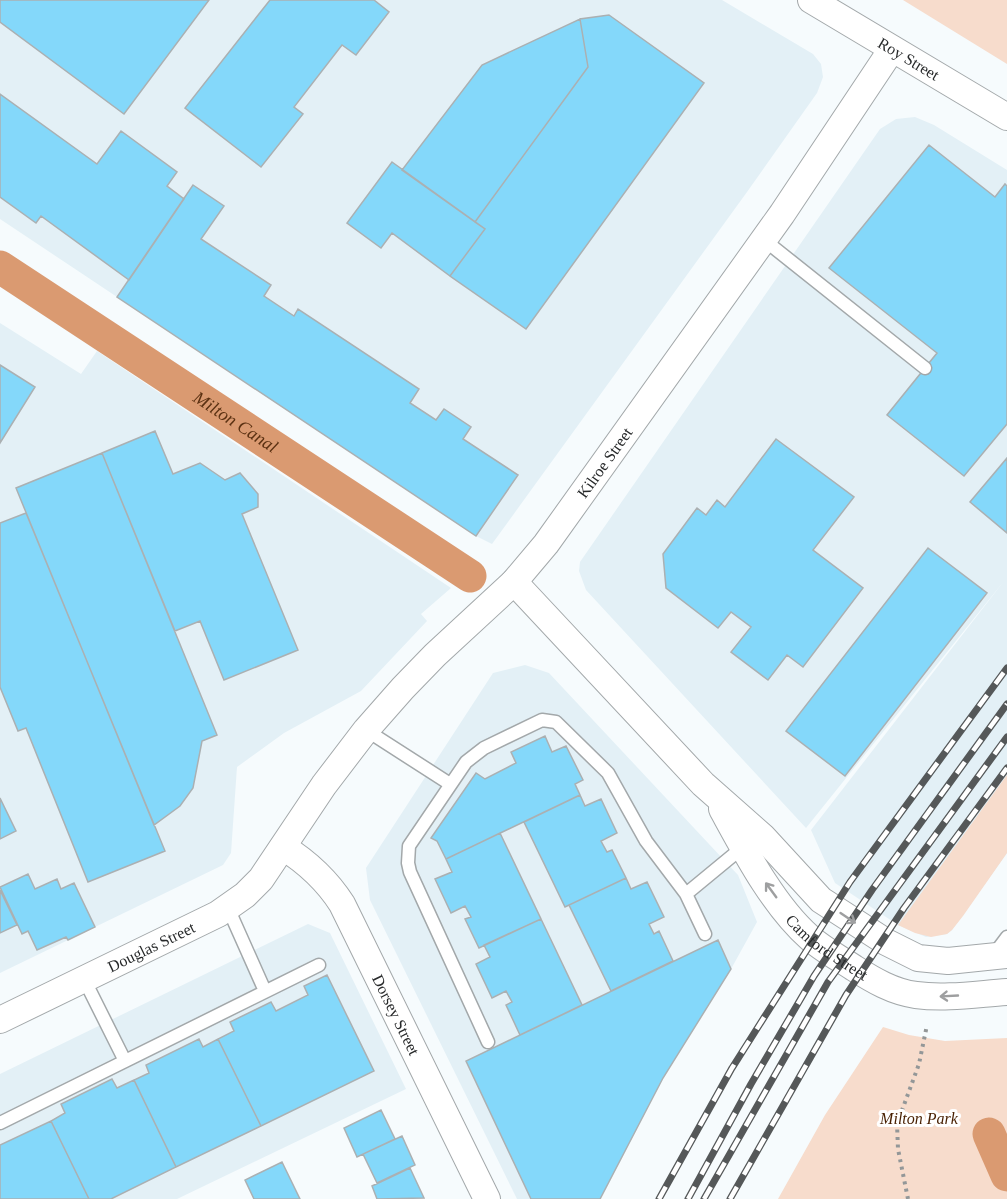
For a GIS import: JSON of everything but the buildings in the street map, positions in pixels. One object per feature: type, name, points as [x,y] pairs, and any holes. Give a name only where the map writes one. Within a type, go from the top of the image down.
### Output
[{"type":"street","name":"Roy Street","points":[[811,0],[1007,117]]},
{"type":"street","name":"Kilroe Street","points":[[283,847],[324,785],[366,730],[435,654],[514,582],[546,544],[788,205],[891,48]]},
{"type":"street","name":"Camford Street","points":[[514,582],[713,793],[763,837],[821,900],[886,942],[926,960],[948,961],[1002,950]]},
{"type":"street","name":"Camford Street","points":[[713,793],[761,877],[803,932],[823,947],[869,978],[891,988],[918,995],[1007,992]]},
{"type":"street","name":"Douglas Street","points":[[0,1020],[228,908],[261,879],[283,847]]},
{"type":"street","name":"Dorsey Street","points":[[283,847],[315,870],[333,889],[342,904],[487,1199]]},
{"type":"lane","points":[[763,239],[925,368]]},
{"type":"lane","points":[[488,1042],[408,863],[409,846],[466,762],[484,748],[542,720],[556,722],[608,773],[646,841],[686,894],[705,934]]},
{"type":"lane","points":[[366,730],[450,784]]},
{"type":"lane","points":[[686,894],[743,847]]},
{"type":"lane","points":[[228,908],[265,991]]},
{"type":"lane","points":[[0,1123],[319,965]]},
{"type":"lane","points":[[84,980],[125,1060]]},
{"type":"path","points":[[908,1199],[898,1149],[897,1124],[919,1064],[927,1024]]},
{"type":"shaded area","points":[[0,0],[722,0],[813,54],[821,64],[823,77],[817,93],[747,192],[492,544],[476,536],[0,219]]},
{"type":"shaded area","points":[[915,117],[934,125],[1007,170],[1007,853],[952,930],[947,934],[926,937],[898,925],[835,883],[811,830],[1004,581],[806,828],[586,590],[579,571],[580,562],[880,129],[896,119]]},
{"type":"shaded area","points":[[0,323],[81,374],[97,351],[451,588],[421,614],[427,621],[361,691],[284,733],[237,767],[231,853],[223,865],[0,973]]},
{"type":"shaded area","points":[[525,665],[549,673],[738,875],[757,922],[731,969],[663,1078],[601,1199],[517,1199],[370,900],[366,868],[493,673]]},
{"type":"shaded area","points":[[308,924],[330,933],[406,1089],[177,1199],[0,1199],[0,1074]]},
{"type":"green space","points":[[903,0],[1007,0],[1007,64]]},
{"type":"green space","points":[[1007,775],[1007,853],[963,916],[947,934],[931,937],[898,925]]},
{"type":"green space","name":"Milton Park","points":[[883,1027],[909,1035],[945,1041],[1007,1038],[1007,1199],[778,1199],[825,1115]]},
{"type":"waterway","name":"Milton Canal","points":[[0,267],[470,576]]},
{"type":"waterway","name":"Milton Canal","points":[[989,1134],[1007,1175]]},
{"type":"railway","points":[[659,1199],[732,1068],[850,882],[1007,668]]},
{"type":"railway","points":[[688,1199],[814,976],[872,890],[1007,704]]},
{"type":"railway","points":[[704,1199],[828,982],[1007,737]]},
{"type":"railway","points":[[730,1199],[846,995],[904,908],[1007,768]]}]
